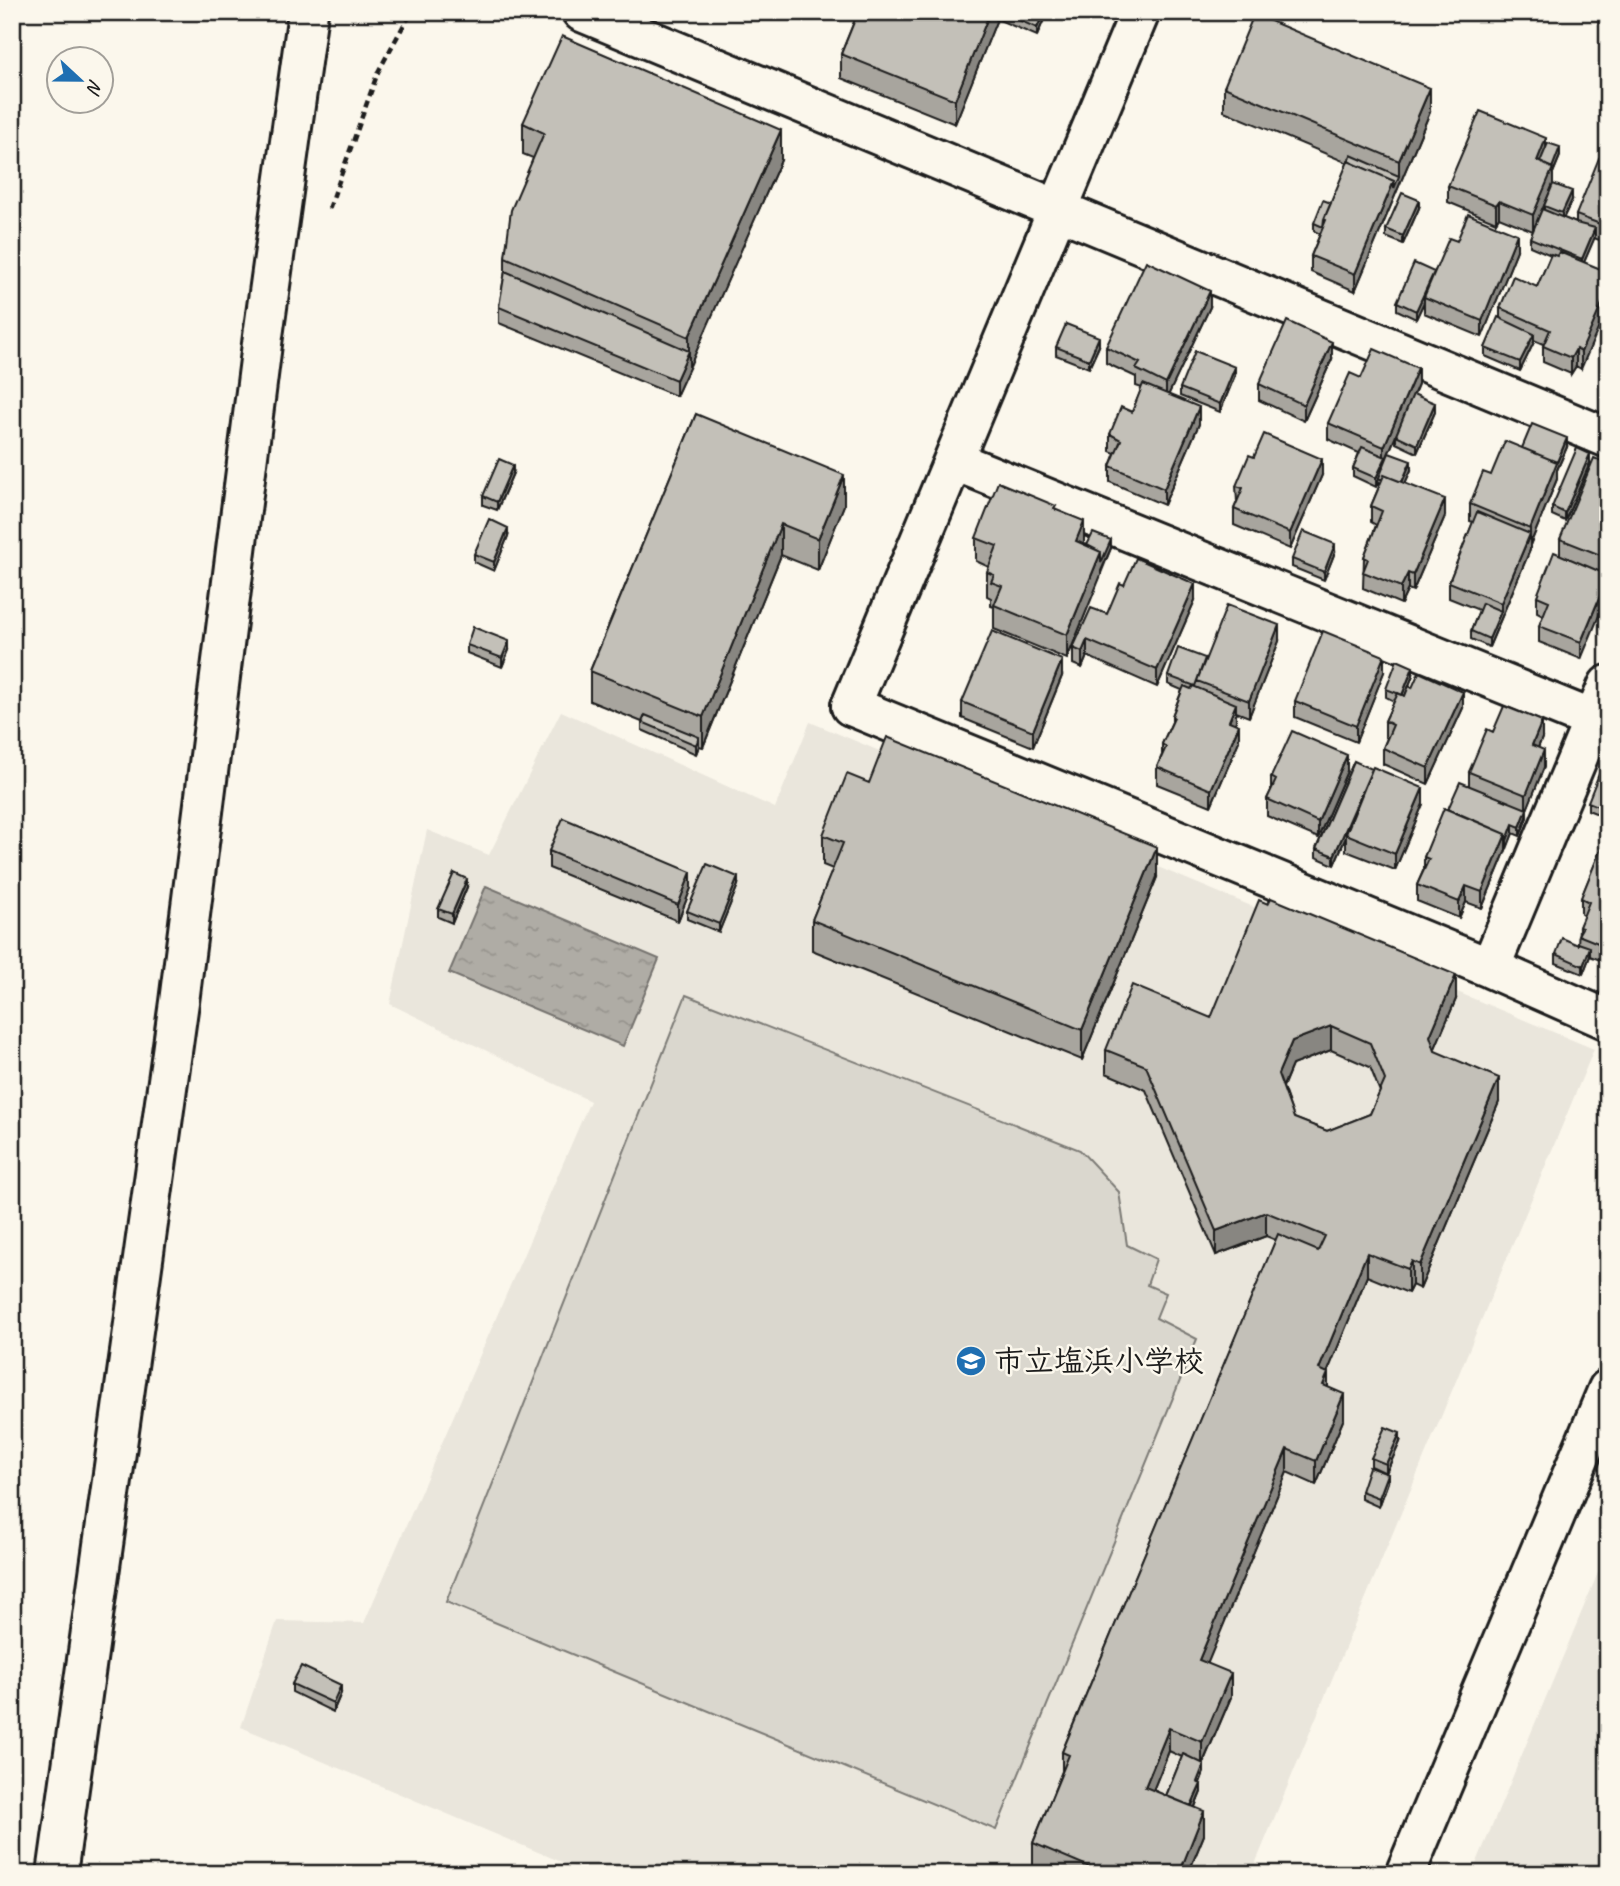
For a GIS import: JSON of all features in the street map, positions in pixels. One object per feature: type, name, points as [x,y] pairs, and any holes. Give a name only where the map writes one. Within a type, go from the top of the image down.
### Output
[{"type":"street","points":[[57,1874],[179,1002],[263,336],[308,12]]},
{"type":"street","points":[[582,12],[1608,439]]},
{"type":"street","points":[[1140,12],[851,706],[1490,968],[1608,1020]]},
{"type":"street","points":[[955,461],[1601,703],[1490,968]]},
{"type":"street","points":[[1405,1874],[1608,1389]]},
{"type":"path","points":[[327,216],[378,72],[406,21],[415,12]]},
{"type":"shaded area","name":"市立塩浜小学校","points":[[561,711],[775,808],[810,722],[1594,1049],[1251,1874],[590,1874],[241,1727],[277,1621],[364,1623],[590,1101],[390,1004],[427,830],[489,855]]},
{"type":"shaded area","points":[[686,995],[1080,1150],[1119,1192],[1127,1245],[1156,1259],[1147,1285],[1166,1293],[1156,1318],[1197,1339],[996,1830],[446,1602]]},
{"type":"shaded area","points":[[1608,1549],[1608,1874],[1472,1874]]},
{"type":"water","points":[[486,886],[659,959],[623,1046],[449,973]]},
{"type":"building","points":[[858,12],[990,12],[955,100],[841,54]]},
{"type":"building","points":[[1000,12],[1044,12],[1037,28]]},
{"type":"building","points":[[1254,14],[1430,88],[1399,161],[1224,87]]},
{"type":"building","points":[[562,36],[781,130],[689,337],[505,257],[511,210],[544,133],[523,123]]},
{"type":"building","points":[[1480,111],[1546,138],[1537,161],[1553,168],[1533,215],[1499,201],[1496,205],[1448,186]]},
{"type":"building","points":[[1548,143],[1560,147],[1552,168],[1540,162]]},
{"type":"building","points":[[1351,155],[1399,176],[1394,189],[1394,181],[1348,161]]},
{"type":"building","points":[[1599,158],[1608,162],[1608,227],[1576,215]]},
{"type":"building","points":[[1348,161],[1394,181],[1355,274],[1311,256]]},
{"type":"building","points":[[1553,184],[1572,191],[1562,213],[1544,206]]},
{"type":"building","points":[[1402,193],[1419,200],[1403,236],[1386,229]]},
{"type":"building","points":[[1323,200],[1331,203],[1323,227],[1314,223]]},
{"type":"building","points":[[1542,209],[1595,228],[1582,259],[1530,238]]},
{"type":"building","points":[[1468,214],[1517,234],[1482,321],[1424,297],[1449,238],[1457,241]]},
{"type":"building","points":[[1559,252],[1608,272],[1608,290],[1581,352],[1576,349],[1571,358],[1543,346],[1550,330],[1500,308],[1513,276],[1537,287],[1551,254],[1557,256]]},
{"type":"building","points":[[1146,261],[1210,291],[1166,384],[1136,369],[1140,363],[1106,347]]},
{"type":"building","points":[[1414,263],[1434,272],[1416,311],[1397,302]]},
{"type":"building","points":[[505,271],[689,351],[676,380],[499,307]]},
{"type":"building","points":[[1498,317],[1534,334],[1520,362],[1485,348]]},
{"type":"building","points":[[1287,321],[1332,342],[1304,405],[1259,384]]},
{"type":"building","points":[[1066,324],[1099,337],[1089,360],[1056,347]]},
{"type":"building","points":[[1374,349],[1418,368],[1384,447],[1328,423],[1350,373],[1361,378]]},
{"type":"building","points":[[1195,351],[1235,367],[1220,404],[1180,388]]},
{"type":"building","points":[[1143,384],[1199,407],[1164,489],[1110,466],[1121,440],[1110,434],[1121,407],[1132,412]]},
{"type":"building","points":[[1413,394],[1435,403],[1417,445],[1396,435]]},
{"type":"building","points":[[696,414],[844,475],[818,539],[781,524],[703,717],[590,671]]},
{"type":"building","points":[[1532,424],[1567,438],[1557,462],[1522,448]]},
{"type":"building","points":[[1264,434],[1322,459],[1290,533],[1234,509],[1243,488],[1236,486],[1249,455],[1254,457]]},
{"type":"building","points":[[1505,441],[1557,462],[1530,529],[1470,504],[1483,472],[1491,475]]},
{"type":"building","points":[[1362,447],[1386,457],[1376,478],[1353,468]]},
{"type":"building","points":[[1577,448],[1590,454],[1565,513],[1552,507]]},
{"type":"building","points":[[1389,453],[1411,461],[1402,482],[1384,475],[1382,480],[1379,478]]},
{"type":"building","points":[[1594,458],[1608,464],[1608,558],[1560,539]]},
{"type":"building","points":[[499,459],[513,465],[497,502],[483,496]]},
{"type":"building","points":[[1384,475],[1445,499],[1413,575],[1408,573],[1401,587],[1363,572],[1368,559],[1364,557],[1382,511],[1371,506]]},
{"type":"building","points":[[998,482],[1084,521],[1076,541],[1101,552],[1067,635],[994,605],[1002,586],[991,582],[994,575],[987,572],[997,546],[976,538]]},
{"type":"building","points":[[1477,512],[1530,534],[1501,603],[1449,582]]},
{"type":"building","points":[[489,519],[508,528],[494,562],[474,554]]},
{"type":"building","points":[[1303,531],[1335,544],[1324,572],[1292,559]]},
{"type":"building","points":[[1093,533],[1111,540],[1101,563],[1101,552],[1087,545]]},
{"type":"building","points":[[1554,552],[1608,575],[1581,642],[1539,626],[1549,601],[1537,596]]},
{"type":"building","points":[[1136,558],[1195,584],[1157,670],[1087,640],[1082,652],[1073,648],[1091,608],[1107,614],[1120,583],[1124,585]]},
{"type":"building","points":[[1482,603],[1501,611],[1489,639],[1471,631]]},
{"type":"building","points":[[1227,605],[1279,625],[1249,701],[1197,681]]},
{"type":"building","points":[[473,627],[509,641],[502,658],[467,645]]},
{"type":"building","points":[[992,631],[1062,660],[1033,731],[962,702]]},
{"type":"building","points":[[1323,631],[1384,656],[1356,726],[1295,701]]},
{"type":"building","points":[[1178,648],[1205,658],[1195,686],[1168,676]]},
{"type":"building","points":[[1397,660],[1413,667],[1402,695],[1386,689]]},
{"type":"building","points":[[1419,672],[1463,692],[1428,768],[1383,748],[1393,725],[1385,721],[1398,693],[1405,696]]},
{"type":"building","points":[[1184,686],[1191,689],[1193,686],[1236,704],[1229,721],[1239,725],[1211,790],[1157,767],[1166,747],[1162,744]]},
{"type":"building","points":[[1504,706],[1542,721],[1532,745],[1544,750],[1526,795],[1469,772],[1487,729],[1493,732]]},
{"type":"building","points":[[645,715],[699,737],[696,745],[642,722]]},
{"type":"building","points":[[1292,731],[1347,755],[1318,822],[1267,799],[1276,780],[1271,777]]},
{"type":"building","points":[[887,737],[1157,847],[1082,1030],[812,920],[843,843],[823,835],[847,774],[869,783]]},
{"type":"building","points":[[1354,761],[1372,769],[1334,856],[1316,849]]},
{"type":"building","points":[[1373,767],[1423,788],[1395,854],[1346,834]]},
{"type":"building","points":[[1599,774],[1608,777],[1608,810],[1588,802]]},
{"type":"building","points":[[1460,782],[1527,809],[1520,827],[1513,824],[1507,840],[1506,834],[1448,809]]},
{"type":"building","points":[[1444,808],[1506,834],[1482,892],[1466,886],[1459,902],[1417,885],[1429,859],[1424,857]]},
{"type":"building","points":[[563,818],[691,872],[678,905],[549,851]]},
{"type":"building","points":[[1608,831],[1608,947],[1578,935],[1589,902],[1581,898]]},
{"type":"building","points":[[707,864],[738,877],[719,924],[687,911]]},
{"type":"building","points":[[454,873],[467,879],[452,914],[438,909]]},
{"type":"building","points":[[1271,898],[1456,975],[1430,1036],[1435,1051],[1499,1078],[1420,1265],[1412,1261],[1408,1269],[1367,1253],[1319,1369],[1328,1373],[1323,1385],[1344,1394],[1316,1461],[1287,1449],[1199,1660],[1231,1673],[1202,1742],[1169,1728],[1145,1787],[1204,1811],[1179,1874],[1106,1874],[1033,1843],[1069,1755],[1062,1752],[1278,1234],[1318,1251],[1325,1236],[1266,1212],[1216,1231],[1146,1066],[1106,1050],[1132,985],[1211,1018],[1259,900],[1268,904]],"holes":[[[1331,1026],[1370,1043],[1385,1080],[1370,1114],[1327,1131],[1294,1118],[1278,1074],[1292,1041]]]},
{"type":"building","points":[[1562,938],[1590,947],[1583,966],[1556,954]]},
{"type":"building","points":[[1385,1427],[1400,1433],[1386,1464],[1371,1458]]},
{"type":"building","points":[[1369,1467],[1388,1474],[1379,1498],[1361,1491]]},
{"type":"building","points":[[301,1666],[341,1685],[333,1703],[292,1684]]},
{"type":"building","points":[[1183,1754],[1204,1764],[1197,1782],[1201,1784],[1191,1806],[1166,1796]]},
{"type":"place","name":"市立塩浜小学校","points":[[971,1361]]}]
